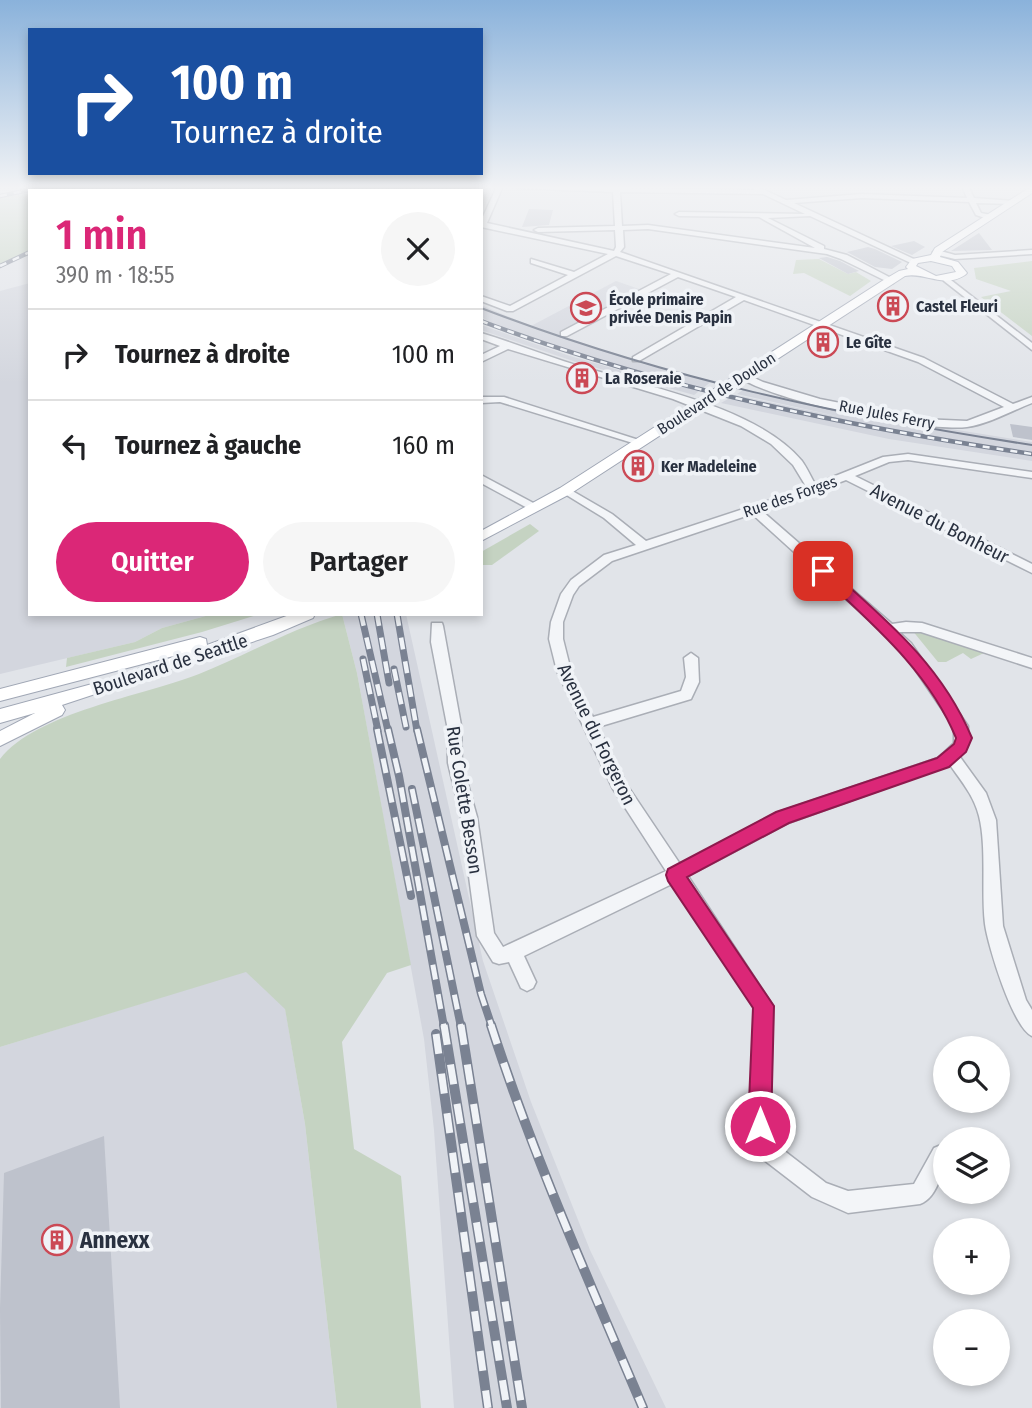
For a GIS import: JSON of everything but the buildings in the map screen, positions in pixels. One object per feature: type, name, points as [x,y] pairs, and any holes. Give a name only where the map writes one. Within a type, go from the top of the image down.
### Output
[{"type":"main road","points":[[936,255],[941,252]]},
{"type":"main road","points":[[914,266],[929,277],[947,279],[960,276],[962,272],[951,259],[936,255]]},
{"type":"main road","name":"Boulevard de Doulon","points":[[483,536],[565,491],[902,273],[936,255]]},
{"type":"main road","name":"Boulevard de Seattle","points":[[0,695],[228,635],[288,616]]},
{"type":"main road","name":"Boulevard de Seattle","points":[[0,716],[220,648],[302,616]]},
{"type":"main road","points":[[0,739],[58,708],[184,668],[220,648]]},
{"type":"main road","points":[[31,707],[44,696],[51,682]]},
{"type":"street","points":[[610,252],[921,360],[1011,407]]},
{"type":"street","points":[[824,252],[844,257],[890,281]]},
{"type":"street","points":[[885,252],[914,266]]},
{"type":"street","points":[[951,259],[1032,252]]},
{"type":"street","points":[[483,299],[510,309],[616,253]]},
{"type":"street","points":[[534,261],[574,275]]},
{"type":"street","points":[[564,334],[677,274]]},
{"type":"street","points":[[947,279],[1032,347]]},
{"type":"street","points":[[636,359],[741,298]]},
{"type":"street","points":[[483,337],[577,369],[699,404],[775,443],[806,473],[812,488]]},
{"type":"street","points":[[483,358],[508,345]]},
{"type":"street","name":"Rue Jules Ferry","points":[[743,376],[769,388],[918,422],[966,425],[1032,400]]},
{"type":"street","points":[[483,400],[501,399],[640,442]]},
{"type":"street","name":"Rue des Forges","points":[[643,545],[897,457],[1032,475]]},
{"type":"street","name":"Avenue du Bonheur","points":[[847,476],[1032,569]]},
{"type":"street","points":[[483,479],[535,508]]},
{"type":"street","points":[[565,491],[608,516],[643,545]]},
{"type":"street","points":[[527,982],[513,952],[675,875],[782,818],[943,762],[960,748],[964,738],[961,726],[906,646],[753,509]]},
{"type":"street","name":"Avenue du Forgeron","points":[[643,545],[608,558],[583,574],[567,594],[557,622],[558,654],[621,789],[675,875],[764,1006],[760,1126],[771,1153],[819,1190],[848,1202],[920,1194],[933,1170]]},
{"type":"street","name":"Rue Colette Besson","points":[[437,626],[454,725],[455,763],[469,817],[486,936],[499,956],[513,952]]},
{"type":"street","points":[[889,629],[906,626],[922,628],[1032,663]]},
{"type":"street","points":[[589,724],[686,695],[692,688],[691,658]]},
{"type":"street","points":[[952,757],[981,797],[985,809],[988,820],[994,926],[1018,1004],[1032,1027]]},
{"type":"shaded area","points":[[616,281],[639,289],[624,297],[627,299],[559,335],[643,364],[712,381],[694,395],[579,363],[483,331],[483,326],[567,355],[650,379],[483,324],[483,319],[489,321],[483,318],[483,306],[531,326]]},
{"type":"shaded area","points":[[28,284],[28,616],[206,616],[162,628],[135,642],[0,674],[0,291]]},
{"type":"shaded area","points":[[743,390],[852,413],[1032,442],[1032,461],[889,439],[721,403],[735,395],[850,419],[737,394]]},
{"type":"shaded area","points":[[343,616],[406,616],[483,961],[531,1102],[590,1250],[666,1408],[454,1408],[434,1130],[424,1039],[357,673]]},
{"type":"shaded area","points":[[246,971],[285,1008],[305,1124],[337,1408],[0,1408],[0,1047]]},
{"type":"green space","points":[[0,252],[28,252],[28,252],[0,264]]},
{"type":"green space","points":[[819,259],[848,274],[856,272],[871,281],[850,296],[804,273],[793,274],[796,260]]},
{"type":"green space","points":[[1032,261],[1032,336],[981,297],[1011,291],[976,279],[974,268]]},
{"type":"green space","points":[[530,524],[539,531],[492,565],[483,565],[483,551]]},
{"type":"green space","points":[[206,616],[254,616],[66,667],[67,658],[135,642],[162,628]]},
{"type":"green space","points":[[343,616],[357,673],[411,965],[387,973],[342,1042],[354,1149],[401,1176],[421,1408],[337,1408],[305,1124],[285,1009],[246,972],[0,1047],[0,759],[17,743],[64,717],[199,674],[324,620]]},
{"type":"green space","points":[[912,630],[984,653],[971,659],[963,653],[946,662],[938,662]]},
{"type":"tram line","points":[[483,309],[617,355],[753,392],[890,421],[1032,445]]},
{"type":"railway","points":[[0,266],[28,253]]},
{"type":"railway","points":[[483,322],[616,366],[753,402],[892,431],[1032,454]]},
{"type":"railway","points":[[361,616],[388,731]]},
{"type":"railway","points":[[377,616],[389,683]]},
{"type":"railway","points":[[397,616],[417,731]]},
{"type":"railway","points":[[363,659],[378,731]]},
{"type":"railway","points":[[394,669],[406,727]]},
{"type":"railway","points":[[377,729],[411,896]]},
{"type":"railway","points":[[388,729],[399,776],[444,1027]]},
{"type":"railway","points":[[417,729],[481,994],[492,1027]]},
{"type":"railway","points":[[412,789],[461,1027]]},
{"type":"railway","points":[[444,1025],[507,1408]]},
{"type":"railway","points":[[461,1025],[522,1408]]},
{"type":"railway","points":[[491,1025],[543,1170],[643,1408]]},
{"type":"railway","points":[[436,1034],[488,1408]]},
{"type":"place","name":"Castel Fleuri","points":[[893,306]]},
{"type":"place","name":"École primaire privée Denis Papin","points":[[586,308]]},
{"type":"place","name":"Le Gîte","points":[[823,342]]},
{"type":"place","name":"La Roseraie","points":[[582,378]]},
{"type":"place","name":"Ker Madeleine","points":[[638,466]]},
{"type":"place","name":"Annexx","points":[[57,1240]]},
{"type":"route","points":[[760,1126],[764,1006],[675,875],[782,818],[943,762],[960,748],[964,738],[954,713],[906,646],[823,571]]}]
